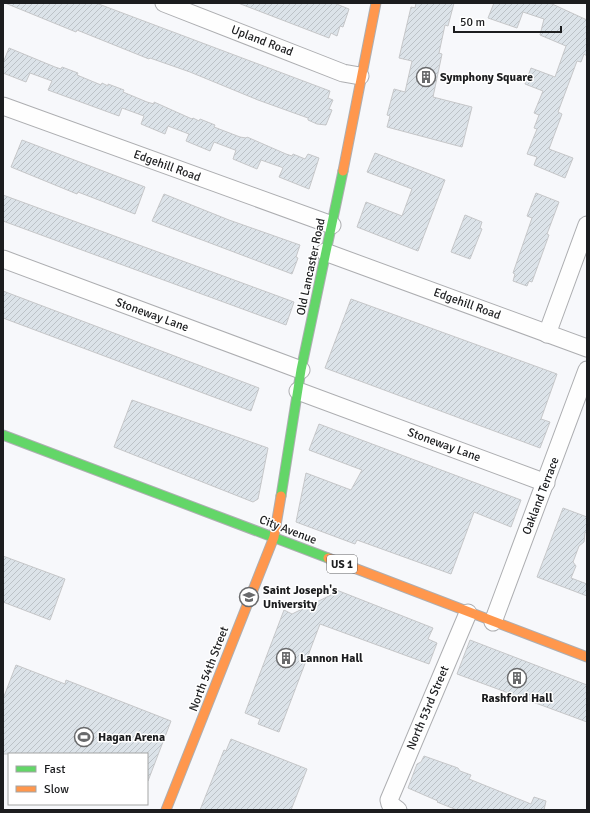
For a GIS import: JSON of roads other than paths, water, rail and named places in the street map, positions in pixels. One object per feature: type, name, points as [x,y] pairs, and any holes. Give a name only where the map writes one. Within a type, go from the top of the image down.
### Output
[{"type":"main road","name":"Old Lancaster Road","points":[[274,537],[301,370],[325,252],[332,225],[360,76],[376,3]]},
{"type":"main road","name":"City Avenue","points":[[3,435],[587,657]]},
{"type":"main road","name":"North 54th Street","points":[[166,810],[274,537]]},
{"type":"street","name":"Upland Road","points":[[164,3],[343,73],[360,76]]},
{"type":"street","name":"Edgehill Road","points":[[3,106],[332,225]]},
{"type":"street","points":[[547,334],[587,224]]},
{"type":"street","name":"Edgehill Road","points":[[325,252],[587,348]]},
{"type":"street","name":"Stoneway Lane","points":[[3,259],[301,370]]},
{"type":"street","name":"Oakland Terrace","points":[[493,622],[587,370]]},
{"type":"street","name":"Stoneway Lane","points":[[298,391],[546,483]]},
{"type":"street","name":"North 53rd Street","points":[[394,807],[389,800],[468,613]]},
{"type":"place","name":"Symphony Square","points":[[426,77]]},
{"type":"place","name":"Saint Joseph's University","points":[[249,597]]},
{"type":"place","name":"Lannon Hall","points":[[286,658]]},
{"type":"place","name":"Rashford Hall","points":[[517,678]]},
{"type":"place","name":"Hagan Arena","points":[[84,737]]}]
